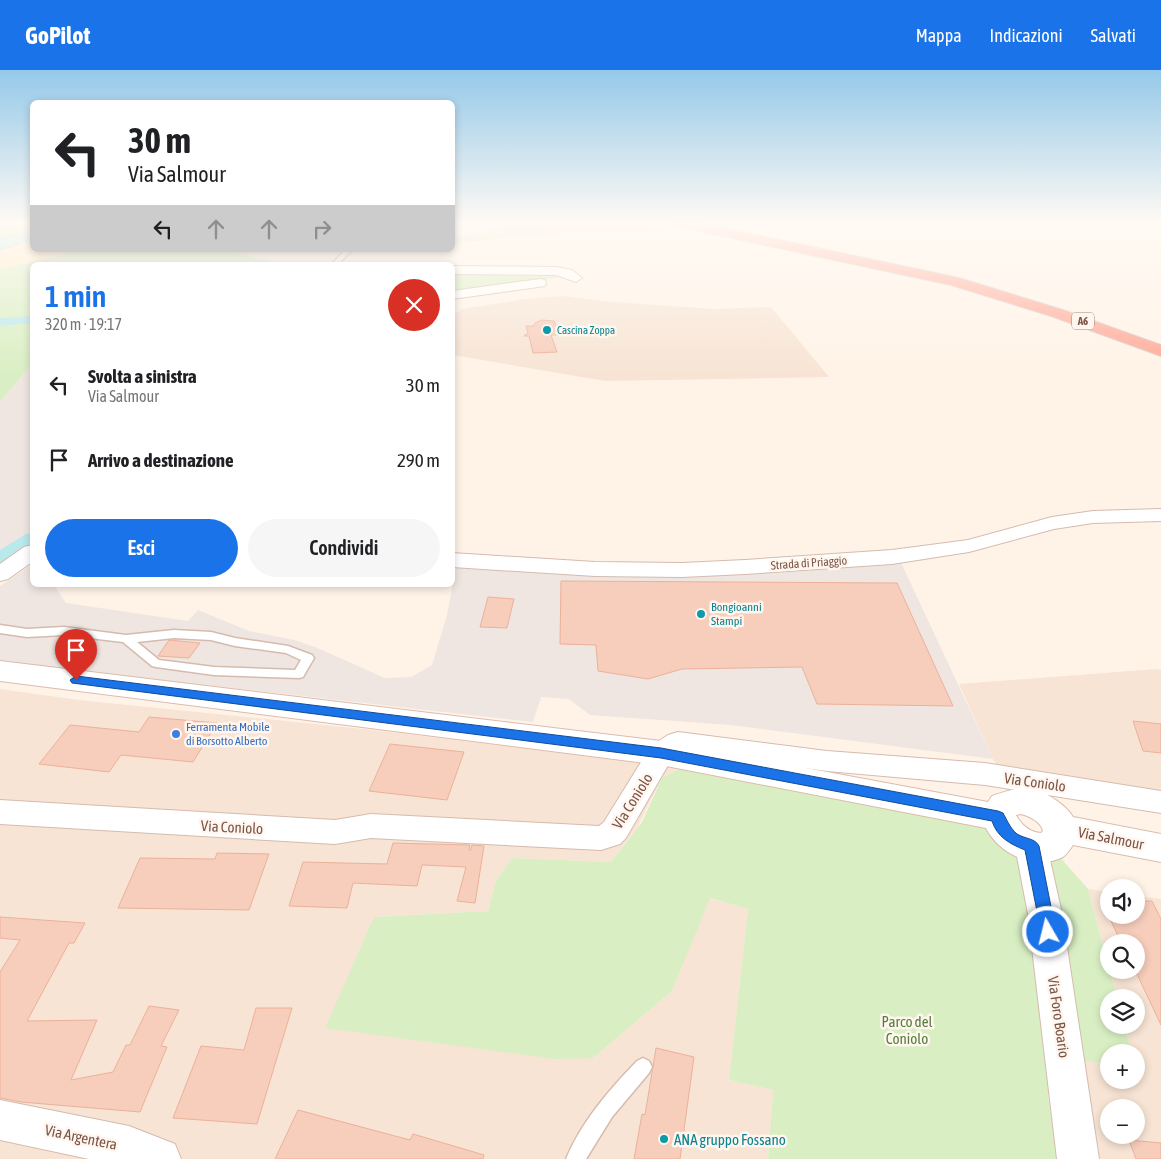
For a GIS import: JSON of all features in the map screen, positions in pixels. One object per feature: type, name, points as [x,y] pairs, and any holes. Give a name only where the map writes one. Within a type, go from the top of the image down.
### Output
[{"type":"highway","name":"A6","points":[[920,273],[1004,296],[1098,327],[1161,351]]},
{"type":"main road","points":[[0,671],[661,753],[998,817],[1000,824],[1012,838],[1031,846]]},
{"type":"main road","name":"Via Salmour","points":[[998,817],[999,810],[1004,805],[1012,802],[1032,803],[1051,813],[1061,828],[1062,835],[1055,844],[1048,847],[1031,846]]},
{"type":"main road","name":"Via Salmour","points":[[1061,828],[1161,848]]},
{"type":"street","points":[[455,295],[576,278],[566,273]]},
{"type":"street","name":"Strada di Priaggio","points":[[455,560],[595,569],[682,570],[744,567],[892,556],[969,546],[1052,523],[1092,518],[1161,515]]},
{"type":"street","points":[[0,574],[30,553]]},
{"type":"street","name":"Via Coniolo","points":[[0,812],[23,815],[335,832],[371,826],[601,838],[615,830],[661,753],[678,742],[827,761],[985,774],[1161,802]]},
{"type":"street","name":"Via Foro Boario","points":[[1031,846],[1045,914],[1078,1159]]},
{"type":"street","name":"Via Argentera","points":[[0,1120],[129,1147],[160,1159]]},
{"type":"lane","points":[[0,629],[27,633],[64,631],[126,639],[174,634],[210,636],[288,650],[308,658],[299,674],[214,670],[156,663],[126,639]]},
{"type":"lane","points":[[576,1159],[582,1146],[619,1092],[643,1067]]},
{"type":"shaded area","points":[[562,296],[612,302],[714,309],[771,307],[829,377],[605,381],[455,355],[455,314],[463,309],[525,299]]},
{"type":"shaded area","points":[[30,366],[30,548],[3,566],[0,565],[0,402]]},
{"type":"shaded area","points":[[896,552],[993,759],[731,725],[590,715],[569,699],[541,697],[533,722],[0,662],[0,586],[30,565],[30,587],[55,587],[66,603],[188,621],[198,610],[249,631],[294,640],[315,647],[385,678],[411,677],[432,665],[447,615],[452,587],[455,587],[458,556],[685,566]]},
{"type":"shaded area","points":[[1161,670],[1161,799],[1004,777],[993,759],[959,684]]},
{"type":"shaded area","points":[[0,689],[79,700],[383,731],[681,768],[662,778],[637,828],[611,862],[512,858],[496,880],[488,911],[374,917],[593,1058],[672,991],[709,898],[748,909],[729,1080],[773,1090],[768,1159],[0,1159]]},
{"type":"shaded area","points":[[1088,889],[1100,891],[1100,924],[1145,924],[1145,897],[1161,899],[1161,1159],[1100,1159],[1084,1061],[1100,1063],[1100,1089],[1145,1089],[1145,1044],[1130,1044],[1127,1034],[1145,1034],[1145,989],[1115,989],[1112,979],[1145,979],[1145,934],[1100,934]]},
{"type":"green space","points":[[0,273],[30,273],[30,366],[0,402]]},
{"type":"green space","points":[[455,273],[549,273],[567,276],[494,287],[455,290]]},
{"type":"green space","name":"Parco del Coniolo","points":[[681,768],[1045,840],[1088,889],[1100,934],[1100,979],[1112,979],[1115,989],[1100,989],[1100,1034],[1127,1034],[1130,1044],[1100,1044],[1100,1063],[1084,1061],[1087,1082],[1048,1095],[1058,1159],[768,1159],[773,1090],[729,1080],[748,909],[710,898],[672,991],[593,1058],[555,1059],[325,1028],[374,917],[488,911],[496,880],[512,858],[611,862],[642,822],[662,778]]},
{"type":"building","points":[[542,320],[554,321],[561,335],[551,335],[557,352],[533,353],[529,336],[524,336],[528,333],[526,326],[534,326],[535,323]]},
{"type":"building","points":[[561,581],[897,583],[953,706],[817,704],[802,667],[682,669],[648,679],[598,671],[596,645],[560,644]]},
{"type":"building","points":[[488,597],[514,599],[507,628],[480,627]]},
{"type":"building","points":[[169,640],[200,643],[189,658],[158,656]]},
{"type":"building","points":[[149,717],[217,723],[193,762],[121,755],[109,772],[39,764],[70,725],[139,732]]},
{"type":"building","points":[[1133,721],[1161,724],[1161,753],[1143,751]]},
{"type":"building","points":[[390,744],[464,752],[447,800],[369,791]]},
{"type":"building","points":[[393,843],[470,845],[469,850],[471,850],[472,845],[484,846],[475,903],[457,901],[466,867],[422,865],[417,886],[353,883],[347,908],[289,906],[303,862],[387,864]]},
{"type":"building","points":[[217,853],[269,854],[249,910],[118,908],[140,858],[215,859]]},
{"type":"building","points":[[1145,901],[1152,901],[1161,919],[1161,1025],[1139,979],[1145,979],[1145,934],[1117,934],[1112,924],[1145,924]]},
{"type":"building","points":[[0,917],[85,923],[74,943],[69,943],[27,1021],[97,1020],[71,1080],[113,1072],[126,1045],[130,1045],[149,1006],[179,1010],[161,1046],[167,1047],[140,1112],[21,1102],[0,1098],[0,972],[20,940],[0,938]]},
{"type":"building","points":[[256,1008],[292,1008],[257,1124],[173,1118],[201,1046],[244,1050]]},
{"type":"building","points":[[656,1048],[694,1057],[680,1159],[634,1159],[642,1114],[645,1115]]},
{"type":"building","points":[[298,1110],[410,1140],[413,1134],[484,1155],[483,1159],[275,1159]]},
{"type":"building","points":[[1145,1142],[1161,1143],[1161,1159],[1136,1159],[1130,1144],[1145,1144]]},
{"type":"waterway","points":[[0,322],[30,320]]},
{"type":"waterway","points":[[0,558],[30,539]]},
{"type":"place","name":"Cascina Zoppa","points":[[547,330]]},
{"type":"place","name":"Bongioanni Stampi","points":[[701,614]]},
{"type":"place","name":"Ferramenta Mobile di Borsotto Alberto","points":[[176,734]]},
{"type":"place","name":"ANA gruppo Fossano","points":[[664,1139]]},
{"type":"route","points":[[76,680],[661,753],[998,817],[1000,824],[1012,838],[1031,846],[1048,932]]}]
